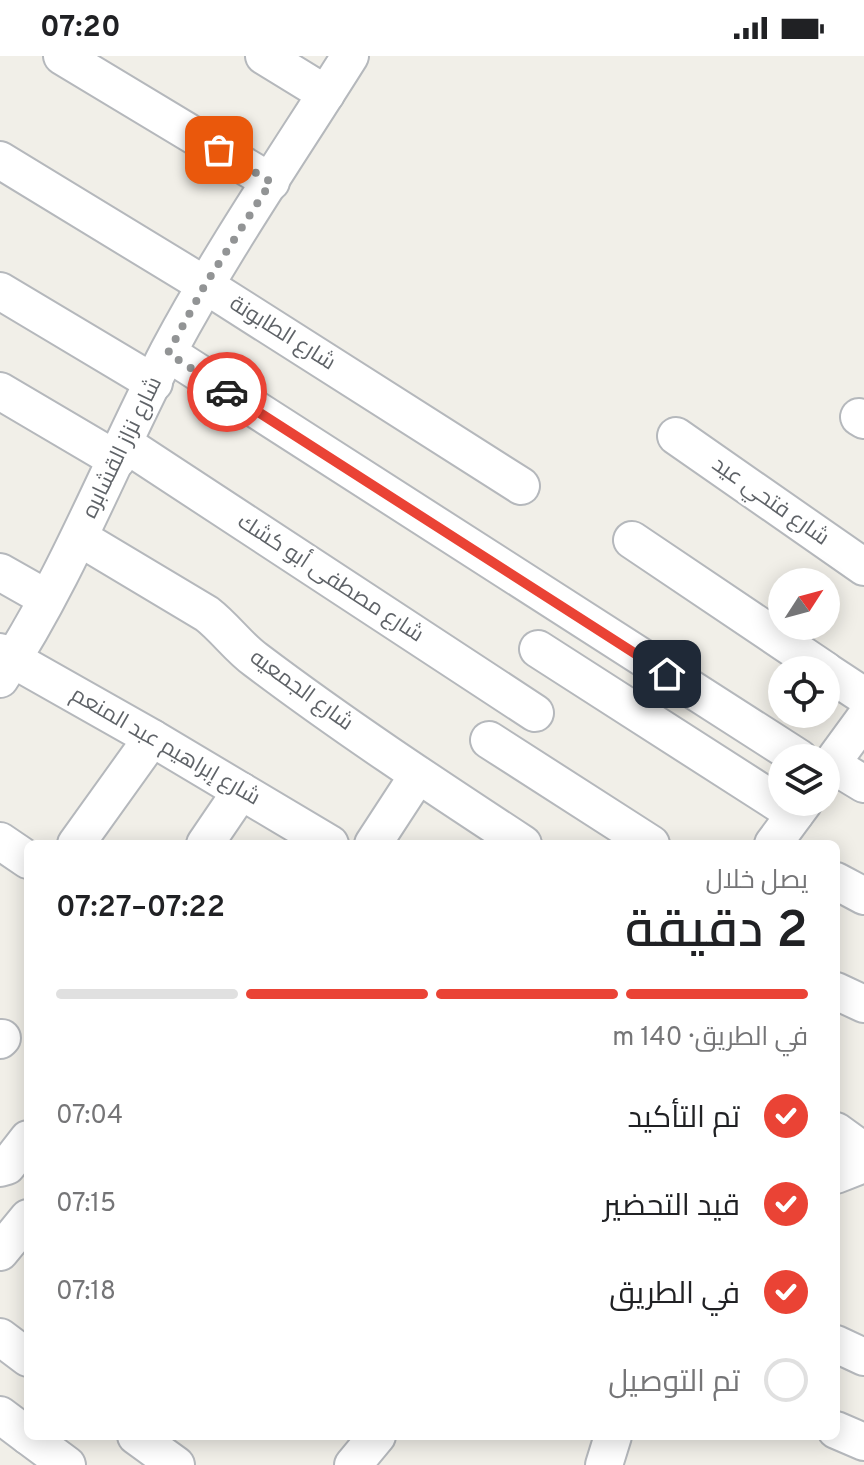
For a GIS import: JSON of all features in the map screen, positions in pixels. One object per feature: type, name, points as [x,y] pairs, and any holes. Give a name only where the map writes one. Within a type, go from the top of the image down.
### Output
[{"type":"street","points":[[62,56],[271,182]]},
{"type":"street","points":[[264,56],[326,94]]},
{"type":"street","name":"شارع نزاز القشابره","points":[[4,663],[80,538],[161,368],[205,285],[350,56]]},
{"type":"street","name":"شارع الطابونة","points":[[0,160],[205,285],[521,486]]},
{"type":"street","points":[[0,291],[161,368],[784,744]]},
{"type":"street","name":"شارع مصطفى أبو كشك","points":[[0,391],[121,452],[535,713]]},
{"type":"street","name":"شارع فتحي عيد","points":[[676,436],[864,567]]},
{"type":"street","name":"شارع الجمعيه","points":[[80,538],[207,614],[225,627],[252,658],[418,775],[517,840]]},
{"type":"street","points":[[632,540],[805,656]]},
{"type":"street","points":[[0,572],[46,598]]},
{"type":"street","points":[[538,649],[768,789]]},
{"type":"street","name":"شارع إبراهيم عبد المنعم","points":[[4,663],[152,738],[320,840]]},
{"type":"street","points":[[838,744],[863,717],[840,688]]},
{"type":"street","points":[[79,840],[152,738]]},
{"type":"street","points":[[489,740],[645,840]]},
{"type":"street","points":[[840,774],[864,784]]},
{"type":"street","points":[[376,840],[418,775]]},
{"type":"street","points":[[208,840],[241,791]]},
{"type":"street","points":[[776,840],[793,816]]},
{"type":"street","points":[[0,841],[24,857]]},
{"type":"street","points":[[840,883],[864,896]]},
{"type":"street","points":[[840,993],[864,1004]]},
{"type":"street","points":[[840,1134],[864,1151]]},
{"type":"street","points":[[0,1168],[7,1166],[24,1144]]},
{"type":"street","points":[[840,1173],[864,1164]]},
{"type":"street","points":[[0,1252],[24,1223]]},
{"type":"street","points":[[840,1346],[864,1357]]},
{"type":"street","points":[[0,1415],[24,1433]]},
{"type":"street","points":[[840,1432],[864,1442]]},
{"type":"street","points":[[33,1440],[67,1465]]},
{"type":"street","points":[[145,1440],[176,1453]]},
{"type":"street","points":[[353,1465],[374,1440]]},
{"type":"street","points":[[604,1465],[612,1440]]},
{"type":"way so far","points":[[219,150],[271,182],[205,285],[168,353],[227,392]]},
{"type":"route","points":[[227,392],[667,674]]}]
